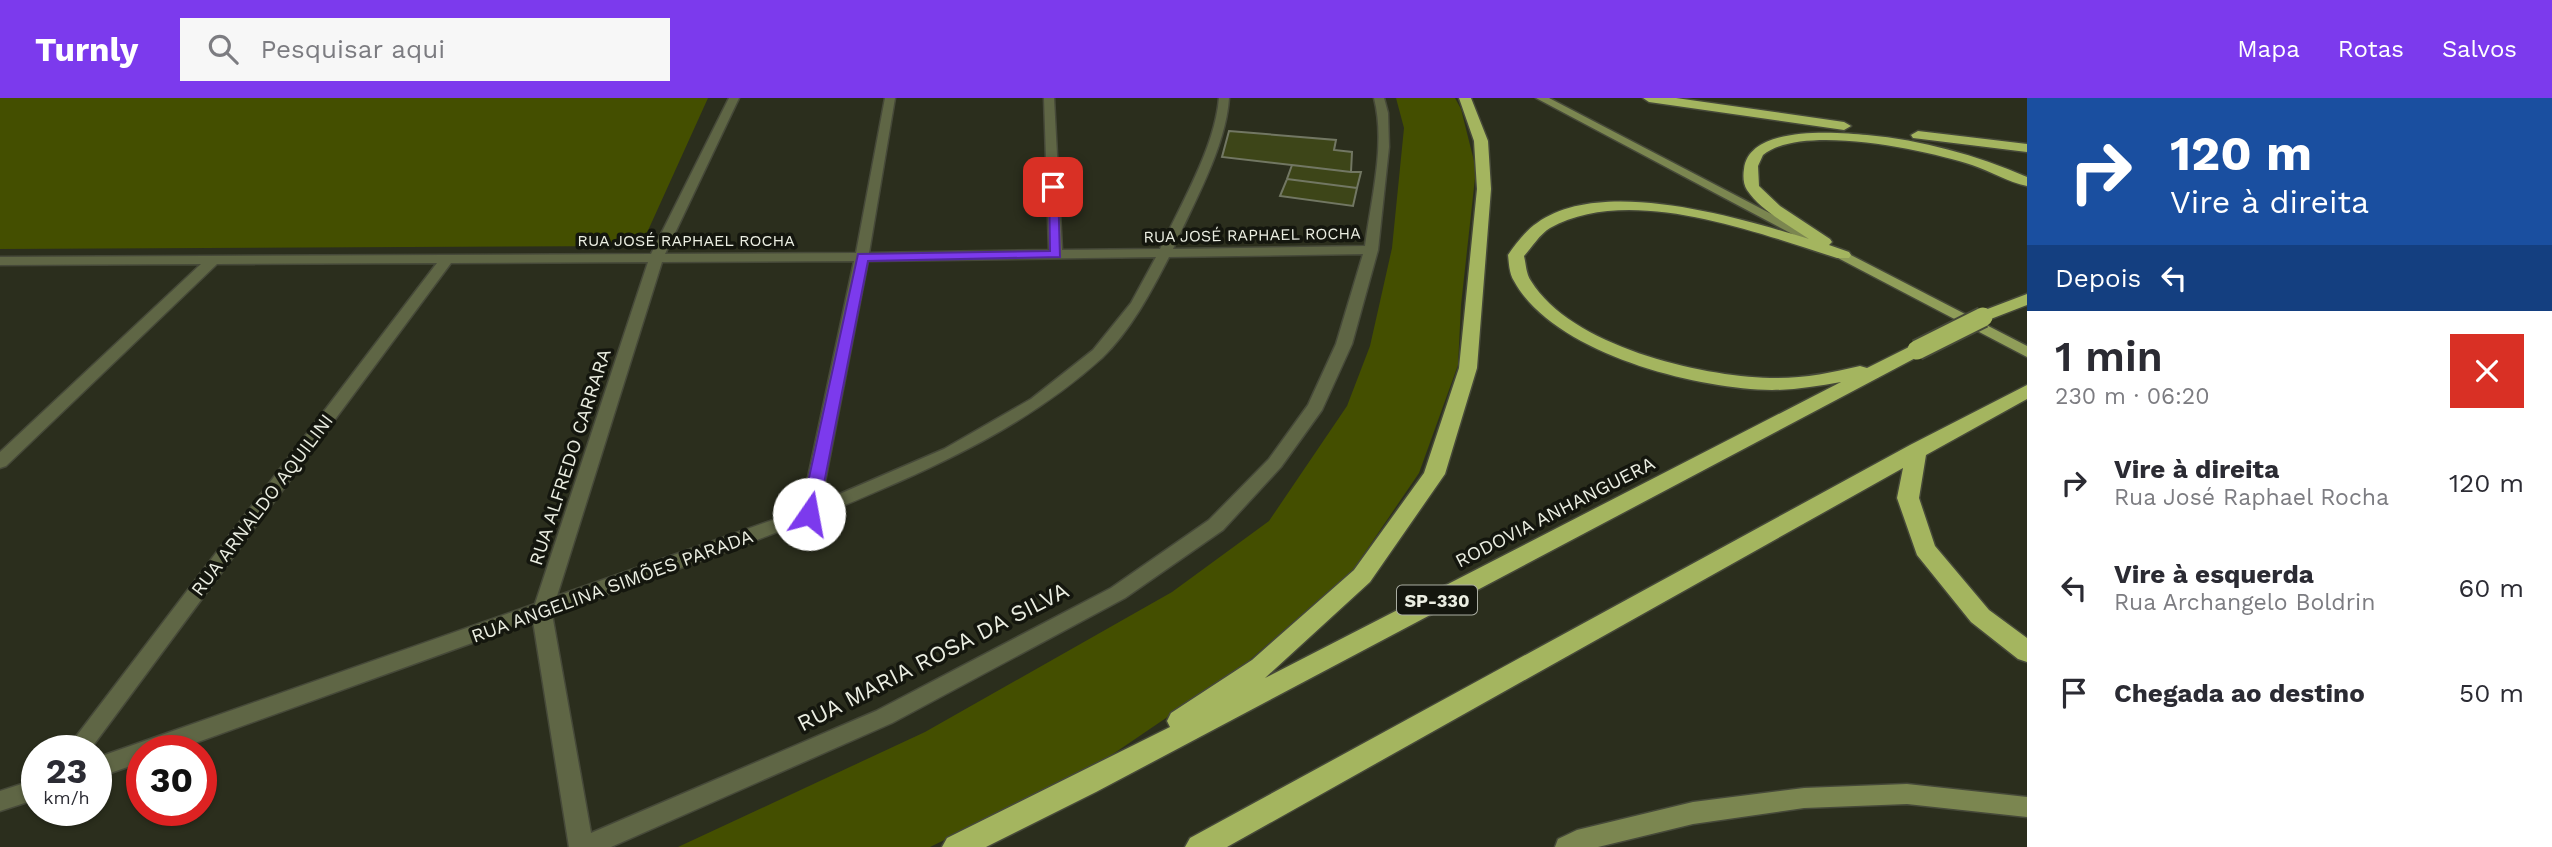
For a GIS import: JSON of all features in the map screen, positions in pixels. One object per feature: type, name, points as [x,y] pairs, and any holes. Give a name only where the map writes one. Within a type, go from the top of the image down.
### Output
[{"type":"highway","points":[[1086,783],[1261,667],[1362,576],[1434,474],[1468,368],[1485,189],[1481,141],[1465,98]]},
{"type":"highway","points":[[1649,98],[1721,110],[2027,148]]},
{"type":"highway","points":[[1843,255],[1775,209],[1752,187],[1750,167],[1761,149],[1788,139],[1838,136],[1904,144],[1976,162],[2027,182]]},
{"type":"highway","points":[[1843,255],[1742,224],[1674,209],[1624,206],[1584,209],[1555,217],[1526,237],[1516,255],[1521,280],[1542,306],[1582,335],[1647,362],[1710,379],[1771,384],[1826,380],[1886,367]]},
{"type":"highway","name":"RODOVIA ANHANGUERA","points":[[957,847],[1086,783],[1983,317],[2027,299]]},
{"type":"highway","points":[[1200,847],[2022,394]]},
{"type":"highway","points":[[1917,450],[1908,498],[1925,549],[1980,616],[2027,652]]},
{"type":"main road","points":[[1542,98],[2027,352]]},
{"type":"main road","points":[[1567,847],[1577,841],[1693,813],[1804,798],[1907,794],[2027,807]]},
{"type":"street","name":"RUA ALFREDO CARRARA","points":[[582,847],[542,612],[656,258],[734,98]]},
{"type":"street","points":[[809,514],[862,257],[890,98]]},
{"type":"street","points":[[1049,98],[1056,255]]},
{"type":"street","name":"RUA ANGELINA SIMÕES PARADA","points":[[190,735],[542,612],[809,514],[950,453],[1037,402],[1072,375],[1119,329],[1138,304],[1203,169],[1223,112],[1224,98]]},
{"type":"street","name":"RUA MARIA ROSA DA SILVA","points":[[582,847],[884,717],[1118,593],[1216,525],[1275,463],[1317,406],[1344,344],[1371,250],[1382,147],[1379,98]]},
{"type":"street","name":"RUA JOSÉ RAPHAEL ROCHA","points":[[0,261],[862,257],[1371,250]]},
{"type":"street","name":"RUA ARNALDO AQUILINI","points":[[88,735],[447,259]]},
{"type":"street","points":[[0,462],[213,260]]},
{"type":"street","points":[[0,801],[21,794]]},
{"type":"green space","points":[[0,98],[708,98],[641,246],[0,249]]},
{"type":"green space","points":[[1396,98],[1455,98],[1461,109],[1476,169],[1461,305],[1458,365],[1419,473],[1353,570],[1244,665],[1091,769],[930,847],[678,847],[925,732],[1172,592],[1269,521],[1347,406],[1370,346],[1392,248],[1404,128]]},
{"type":"building","points":[[1229,131],[1336,140],[1334,150],[1352,152],[1351,172],[1222,157]]},
{"type":"building","points":[[1292,165],[1361,172],[1357,188],[1287,179]]},
{"type":"building","points":[[1287,179],[1357,188],[1353,206],[1280,196]]},
{"type":"route","points":[[809,514],[862,257],[1056,255],[1053,187]]}]
